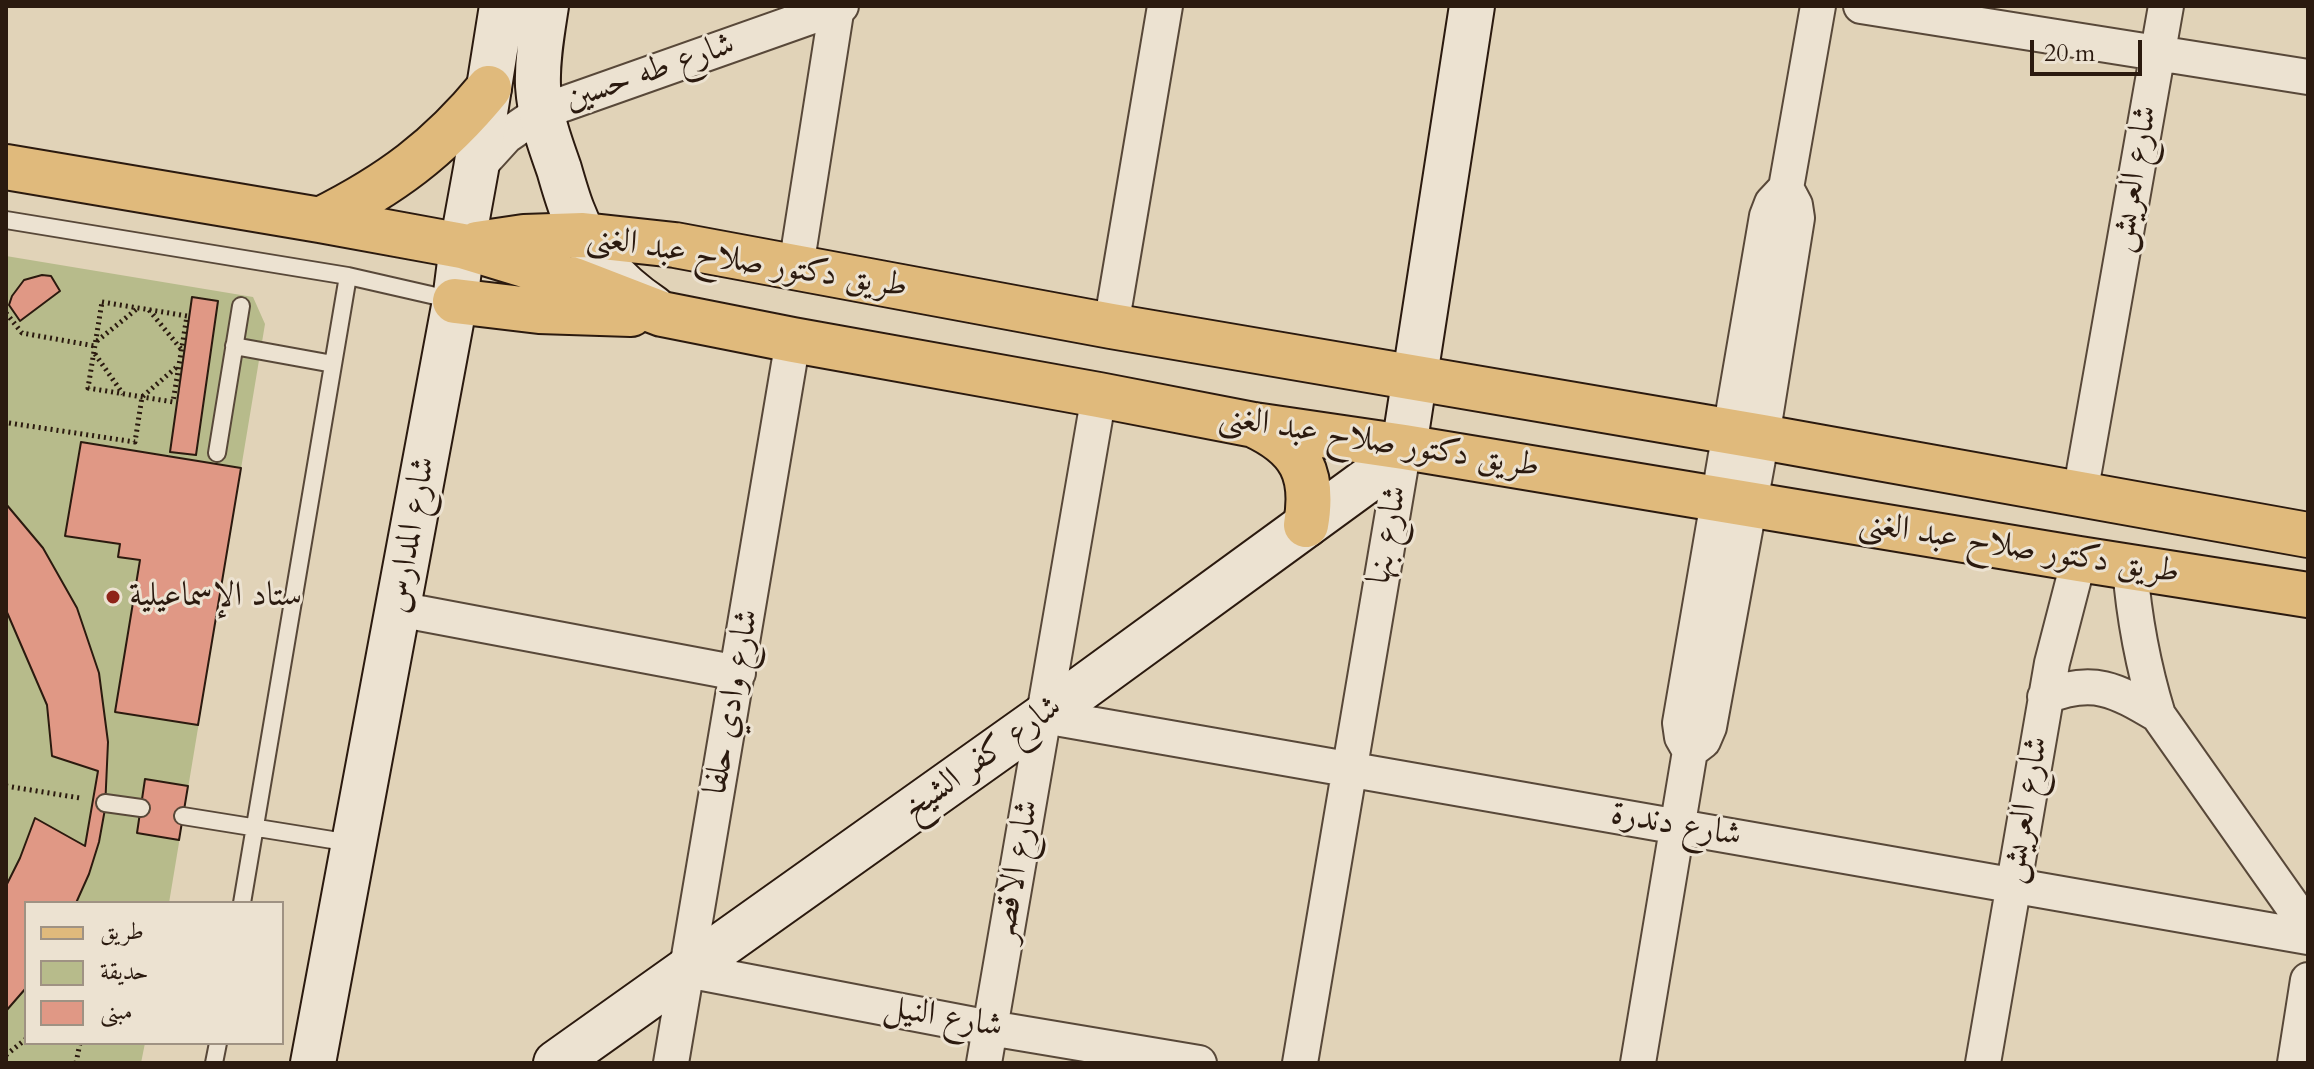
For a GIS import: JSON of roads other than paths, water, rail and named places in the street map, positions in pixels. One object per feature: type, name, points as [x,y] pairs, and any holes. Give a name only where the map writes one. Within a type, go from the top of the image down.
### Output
[{"type":"main road","name":"شارع المدارس","points":[[313,1063],[455,301],[502,6]]},
{"type":"main road","points":[[546,6],[539,53],[541,112],[572,211],[583,235],[619,282],[662,314]]},
{"type":"main road","name":"شارع بنها","points":[[1404,447],[1472,6]]},
{"type":"main road","points":[[320,220],[383,186],[412,165],[458,125],[489,88]]},
{"type":"main road","name":"طريق دكتور صلاح عبد الغنى","points":[[6,167],[462,246],[574,280],[662,314],[793,340],[1254,425],[2308,595]]},
{"type":"main road","name":"طريق دكتور صلاح عبد الغنى","points":[[462,246],[524,237],[583,235],[675,245],[1111,326],[1746,434],[2308,535]]},
{"type":"main road","points":[[455,301],[539,311],[662,314]]},
{"type":"main road","points":[[1254,425],[1276,435],[1300,464],[1311,500],[1306,525]]},
{"type":"main road","name":"شارع كفر الشيخ","points":[[556,1063],[1044,716],[1380,471],[1404,447]]},
{"type":"main road","points":[[329,976],[338,1063]]},
{"type":"street","name":"شارع طه حسين","points":[[476,169],[506,136],[541,112],[838,6]]},
{"type":"street","points":[[796,267],[838,6]]},
{"type":"street","points":[[1111,326],[1165,6]]},
{"type":"street","points":[[1638,1063],[1690,751],[1703,741],[1709,727],[1734,501],[1746,434],[1797,218],[1795,205],[1786,188],[1818,6]]},
{"type":"street","points":[[1861,6],[2308,77]]},
{"type":"street","name":"شارع العريش","points":[[2080,494],[2166,6]]},
{"type":"street","name":"شارع وادي حلفا","points":[[671,1063],[793,340]]},
{"type":"street","name":"شارع الاقصر","points":[[984,1063],[1099,395]]},
{"type":"street","name":"شارع بنها","points":[[1300,1063],[1404,447]]},
{"type":"street","name":"شارع العريش","points":[[1983,1063],[2045,697],[2079,559]]},
{"type":"street","points":[[2130,567],[2139,642],[2158,715],[2308,928]]},
{"type":"street","points":[[398,609],[738,673]]},
{"type":"street","points":[[2045,697],[2065,689],[2086,686],[2108,689],[2158,715]]},
{"type":"street","name":"شارع دندرة","points":[[1044,716],[2308,937]]},
{"type":"street","name":"شارع النيل","points":[[687,970],[990,1028],[1199,1063]]},
{"type":"street","points":[[2295,1063],[2308,980]]},
{"type":"lane","points":[[6,220],[348,276],[455,301]]},
{"type":"lane","points":[[242,901],[348,276]]},
{"type":"lane","points":[[217,453],[241,306]]},
{"type":"lane","points":[[234,346],[333,364]]},
{"type":"lane","points":[[99,802],[141,808]]},
{"type":"lane","points":[[183,816],[355,843]]},
{"type":"place","name":"ستاد الإسماعيلية","points":[[113,597]]}]
